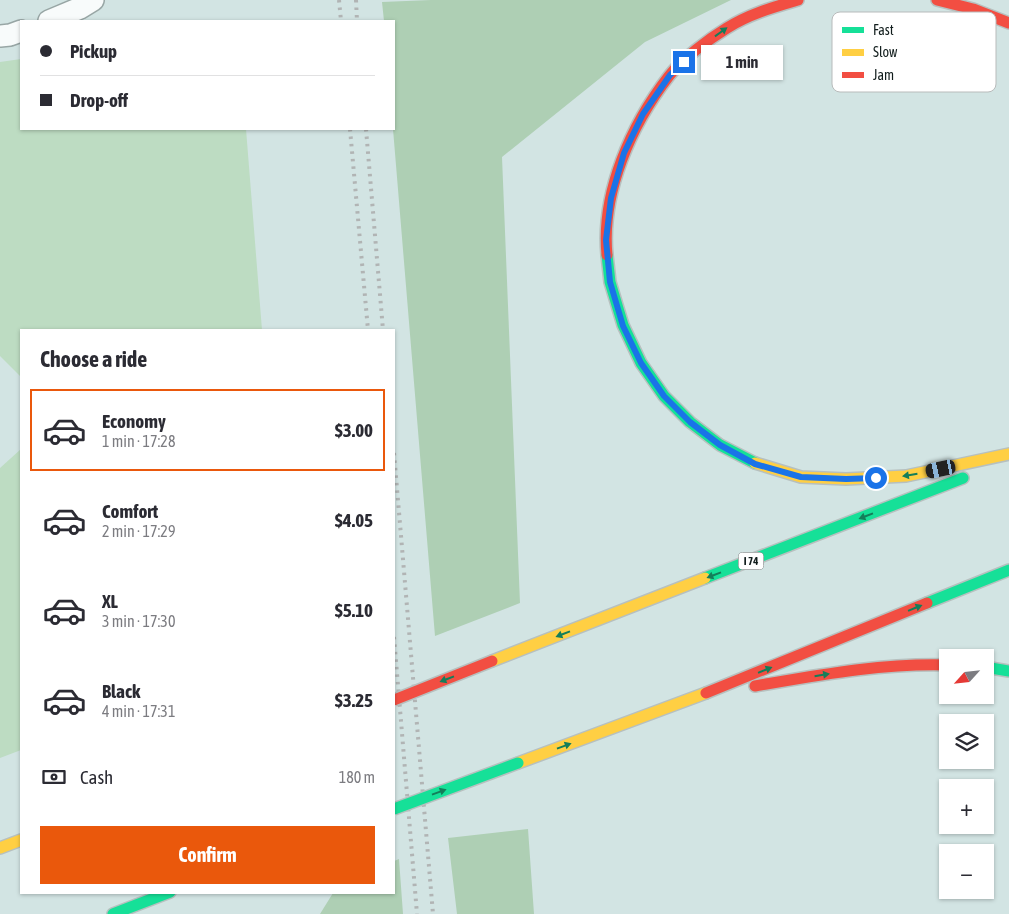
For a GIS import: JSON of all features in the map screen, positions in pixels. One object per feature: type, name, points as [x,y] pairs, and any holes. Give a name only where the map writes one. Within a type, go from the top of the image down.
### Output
[{"type":"highway","points":[[798,0],[765,10],[728,27],[697,49],[670,75],[643,114],[621,162],[611,198],[606,240],[610,282],[623,326],[641,363],[664,396],[690,422],[720,445],[755,464],[801,477],[846,479],[906,476],[1009,454]]},
{"type":"highway","points":[[936,0],[957,4],[981,12]]},
{"type":"highway","points":[[996,17],[1009,23]]},
{"type":"highway","name":"I 74","points":[[395,700],[1009,460]]},
{"type":"highway","points":[[395,809],[704,694],[1009,570]]},
{"type":"highway","points":[[704,694],[862,668],[939,665]]},
{"type":"highway","points":[[994,668],[1009,671]]},
{"type":"highway","points":[[0,848],[20,840]]},
{"type":"highway","points":[[112,914],[165,894]]},
{"type":"street","points":[[51,20],[80,8],[93,0]]},
{"type":"street","points":[[0,36],[20,31]]},
{"type":"green space","points":[[431,0],[731,0],[645,42],[502,157],[520,603],[435,636],[393,130],[395,130],[395,20],[384,20],[382,2]]},
{"type":"green space","points":[[20,59],[20,130],[246,130],[262,329],[20,329],[20,376],[0,356],[0,62]]},
{"type":"green space","points":[[20,450],[20,750],[0,758],[0,468]]},
{"type":"green space","points":[[528,829],[534,914],[457,914],[448,838]]},
{"type":"green space","points":[[399,859],[403,914],[320,914],[332,894],[395,894],[395,861]]},
{"type":"railway","points":[[339,0],[341,20]]},
{"type":"railway","points":[[356,0],[357,20]]},
{"type":"railway","points":[[350,130],[368,329]]},
{"type":"railway","points":[[366,130],[383,329]]},
{"type":"railway","points":[[395,465],[433,914]]},
{"type":"railway","points":[[395,649],[417,914]]},
{"type":"traffic: fast","points":[[607,255],[610,282],[623,325],[641,363],[664,396],[690,422],[720,445],[755,463]]},
{"type":"traffic: fast","points":[[705,578],[963,478]]},
{"type":"traffic: fast","points":[[927,603],[1009,570]]},
{"type":"traffic: fast","points":[[994,668],[1009,671]]},
{"type":"traffic: fast","points":[[395,809],[518,763]]},
{"type":"traffic: fast","points":[[113,914],[165,894]]},
{"type":"traffic: slow","points":[[755,463],[801,477],[846,479],[906,476],[1009,454]]},
{"type":"traffic: slow","points":[[492,661],[705,578]]},
{"type":"traffic: slow","points":[[518,763],[706,693]]},
{"type":"traffic: slow","points":[[0,848],[20,840]]},
{"type":"traffic: jam","points":[[607,255],[606,232],[614,184],[631,138],[642,116],[669,76],[696,50],[735,23],[771,8],[798,0]]},
{"type":"traffic: jam","points":[[937,0],[981,12]]},
{"type":"traffic: jam","points":[[996,18],[1009,23]]},
{"type":"traffic: jam","points":[[706,693],[927,603]]},
{"type":"traffic: jam","points":[[395,700],[492,661]]},
{"type":"traffic: jam","points":[[755,686],[875,668],[939,665]]},
{"type":"route","points":[[684,62],[670,75],[643,114],[624,153],[611,198],[606,240],[610,282],[623,326],[641,363],[664,396],[690,422],[720,445],[755,464],[801,477],[876,478]]}]
